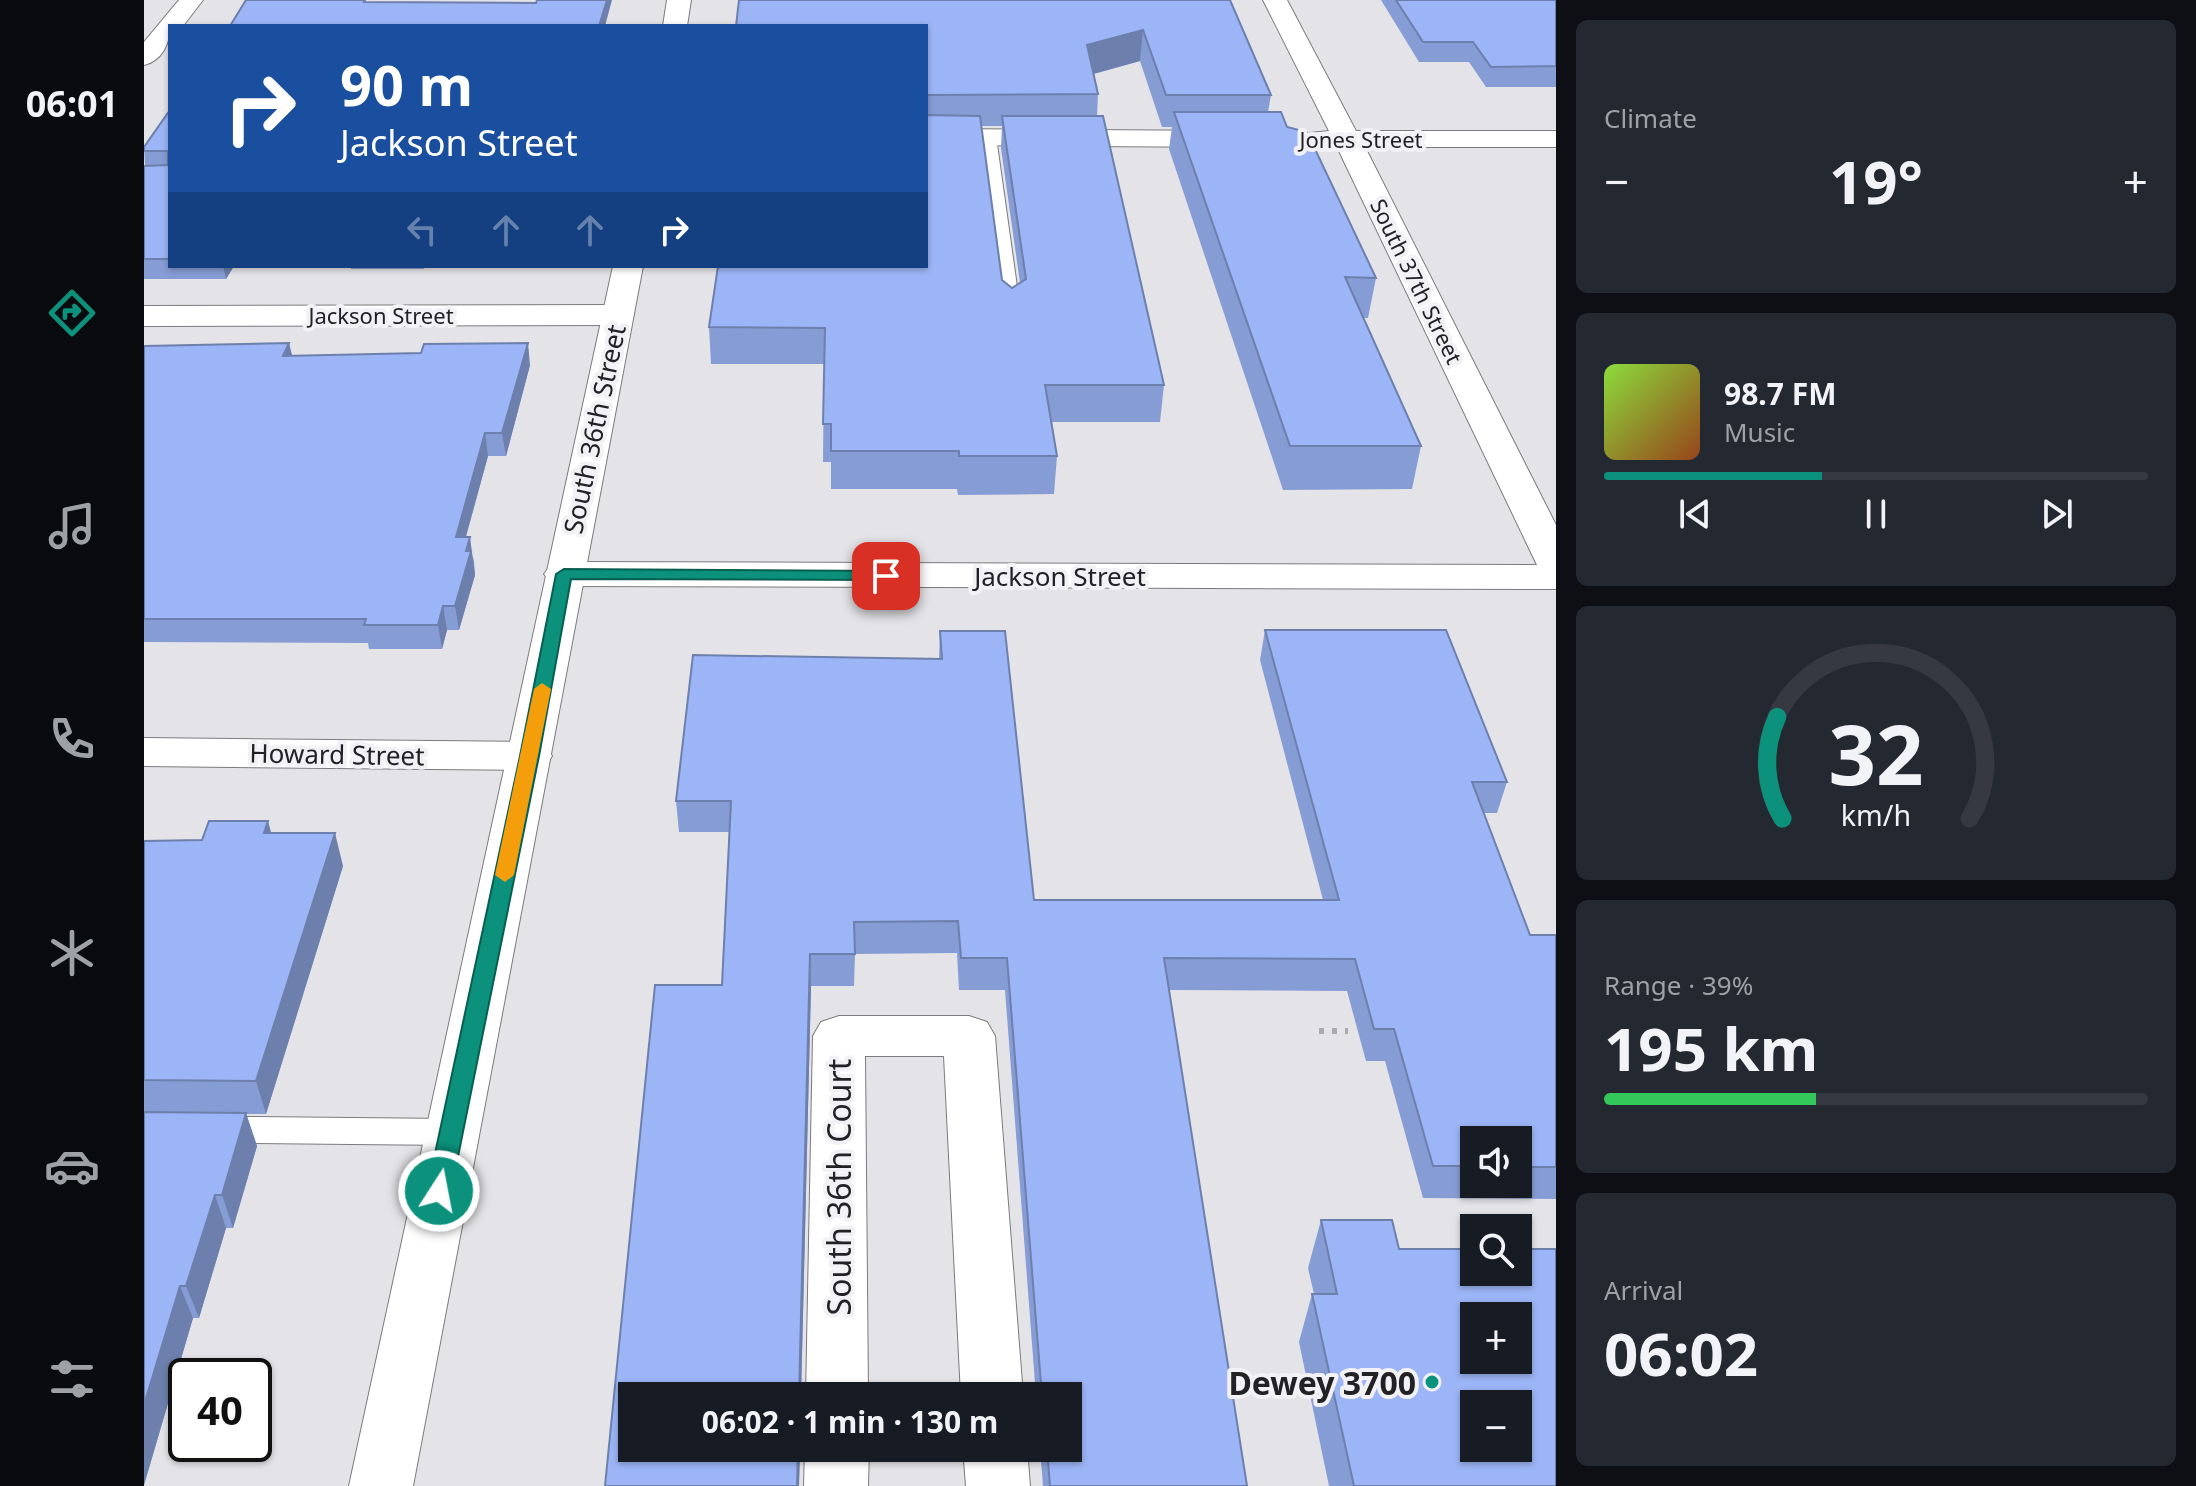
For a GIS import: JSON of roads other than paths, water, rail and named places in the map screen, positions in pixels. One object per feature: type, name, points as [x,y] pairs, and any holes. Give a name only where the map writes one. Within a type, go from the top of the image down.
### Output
[{"type":"street","points":[[172,24],[191,0]]},
{"type":"street","points":[[675,24],[679,0]]},
{"type":"street","name":"South 37th Street","points":[[1275,0],[1347,139],[1556,564]]},
{"type":"street","points":[[144,58],[168,28]]},
{"type":"street","points":[[144,67],[168,67]]},
{"type":"street","points":[[928,137],[1255,139]]},
{"type":"street","name":"Jones Street","points":[[1287,139],[1556,139]]},
{"type":"street","name":"South 36th Street","points":[[381,1486],[628,268]]},
{"type":"street","name":"Jackson Street","points":[[144,316],[618,315]]},
{"type":"street","name":"Jackson Street","points":[[564,574],[1556,577]]},
{"type":"street","name":"Howard Street","points":[[144,752],[530,756]]},
{"type":"street","name":"South 36th Court","points":[[837,1382],[839,1036],[969,1036],[991,1382]]},
{"type":"street","points":[[836,1486],[837,1462]]},
{"type":"street","points":[[996,1462],[998,1486]]},
{"type":"lane","points":[[988,137],[1012,315]]},
{"type":"lane","points":[[144,1129],[451,1132]]},
{"type":"place","name":"Dewey 3700","points":[[1432,1382]]}]
